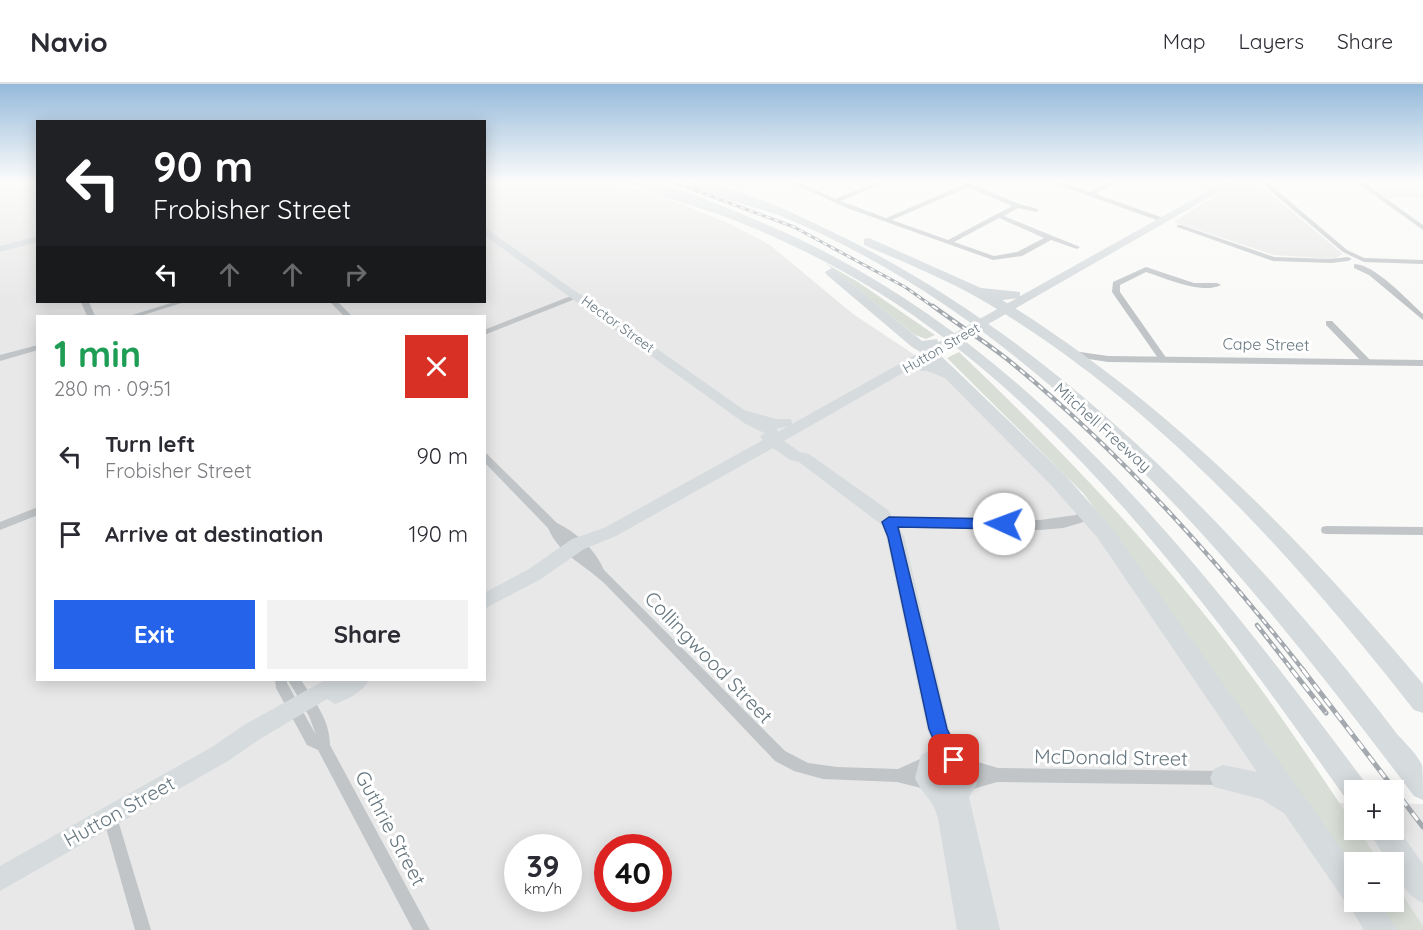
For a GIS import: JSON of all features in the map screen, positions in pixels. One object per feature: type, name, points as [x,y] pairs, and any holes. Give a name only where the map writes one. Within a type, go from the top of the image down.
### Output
[{"type":"highway","points":[[745,221],[817,261],[844,280],[899,329],[931,348],[956,378],[1085,509],[1104,532],[1344,875]]},
{"type":"highway","name":"Mitchell Freeway","points":[[753,221],[847,269],[920,314],[1006,381],[1077,450],[1172,554],[1263,665],[1348,780]]},
{"type":"highway","name":"Mitchell Freeway","points":[[796,221],[834,237],[908,278],[1016,351],[1078,403],[1157,476],[1227,548],[1298,628],[1423,787]]},
{"type":"highway","points":[[817,221],[965,286],[993,295],[1020,297],[1022,314],[1034,327]]},
{"type":"highway","points":[[965,286],[998,312],[1034,327],[1073,354],[1200,458],[1268,524],[1374,641],[1423,702]]},
{"type":"highway","points":[[899,329],[907,343],[905,363],[936,368],[956,378]]},
{"type":"highway","points":[[1223,778],[1255,770],[1259,764],[1259,752]]},
{"type":"highway","points":[[1223,778],[1273,790],[1301,812]]},
{"type":"highway","points":[[1389,840],[1423,888]]},
{"type":"highway","points":[[1369,912],[1382,930]]},
{"type":"main road","name":"Hutton Street","points":[[486,601],[549,565],[562,563],[577,550],[607,538],[610,532],[669,493],[773,436],[814,419],[905,363],[1156,221]]},
{"type":"main road","name":"Hector Street","points":[[486,231],[747,417],[750,423],[773,436],[795,456],[800,453],[882,514],[889,522]]},
{"type":"main road","points":[[0,249],[36,240]]},
{"type":"main road","name":"Hutton Street","points":[[773,436],[786,422],[905,363]]},
{"type":"main road","points":[[747,417],[776,424],[786,422]]},
{"type":"main road","points":[[800,453],[794,439],[814,419]]},
{"type":"main road","points":[[889,522],[895,537],[938,729],[950,818],[970,930]]},
{"type":"main road","name":"Hutton Street","points":[[0,879],[238,744],[256,739],[341,681]]},
{"type":"main road","name":"Hutton Street","points":[[302,708],[357,681]]},
{"type":"main road","points":[[946,775],[987,930]]},
{"type":"street","points":[[890,221],[999,259],[1019,254],[1050,238]]},
{"type":"street","points":[[949,242],[988,221]]},
{"type":"street","points":[[1012,221],[1077,248]]},
{"type":"street","points":[[1311,221],[1423,318]]},
{"type":"street","points":[[1179,226],[1268,258],[1360,263],[1423,262]]},
{"type":"street","points":[[1163,359],[1116,292],[1116,284],[1146,269],[1193,285],[1217,285]]},
{"type":"street","points":[[486,332],[579,296]]},
{"type":"street","points":[[136,315],[178,303]]},
{"type":"street","points":[[335,303],[347,315]]},
{"type":"street","points":[[1329,323],[1367,362]]},
{"type":"street","points":[[0,358],[36,348]]},
{"type":"street","name":"Cape Street","points":[[1073,354],[1108,358],[1423,363]]},
{"type":"street","points":[[1093,369],[1093,363],[1108,358]]},
{"type":"street","name":"Collingwood Street","points":[[486,458],[553,526],[555,534],[577,550],[591,570],[599,573],[765,742],[793,765]]},
{"type":"street","points":[[1063,523],[1082,518],[1085,509]]},
{"type":"street","points":[[0,526],[36,512]]},
{"type":"street","points":[[889,522],[1063,523],[1086,526],[1104,532]]},
{"type":"street","points":[[1326,530],[1423,531]]},
{"type":"street","name":"Guthrie Street","points":[[281,681],[280,684],[302,708]]},
{"type":"street","name":"Guthrie Street","points":[[294,681],[312,741],[323,746],[422,930]]},
{"type":"street","name":"McDonald Street","points":[[793,765],[823,774],[1223,778]]},
{"type":"street","name":"McDonald Street","points":[[898,776],[998,775]]},
{"type":"street","points":[[110,817],[143,930]]},
{"type":"shaded area","points":[[0,221],[36,221],[36,303],[486,303],[486,221],[724,221],[730,224],[770,245],[853,314],[942,373],[1076,505],[1288,803],[1344,803],[1344,840],[1404,840],[1404,803],[1423,804],[1423,930],[0,930]]},
{"type":"shaded area","points":[[1304,221],[1343,254],[1334,259],[1274,255],[1174,222]]},
{"type":"shaded area","points":[[825,263],[858,282],[935,335],[926,339],[915,335]]},
{"type":"shaded area","points":[[959,352],[1020,411],[1137,534],[1235,654],[1315,767],[1344,810],[1344,840],[1365,840],[1373,852],[1344,852],[1344,857],[1084,494],[947,358]]},
{"type":"shaded area","points":[[1404,897],[1423,926],[1423,930],[1397,930],[1384,912],[1404,912]]},
{"type":"railway","points":[[779,221],[794,227],[905,287],[935,308]]},
{"type":"railway","points":[[933,306],[1007,359],[1088,430],[1127,468],[1236,587],[1304,671]]},
{"type":"railway","points":[[1257,625],[1293,671]]},
{"type":"railway","points":[[1292,670],[1326,713]]},
{"type":"railway","points":[[1303,670],[1423,827]]},
{"type":"route","points":[[954,760],[950,759],[938,729],[895,537],[889,522],[1004,524]]}]
